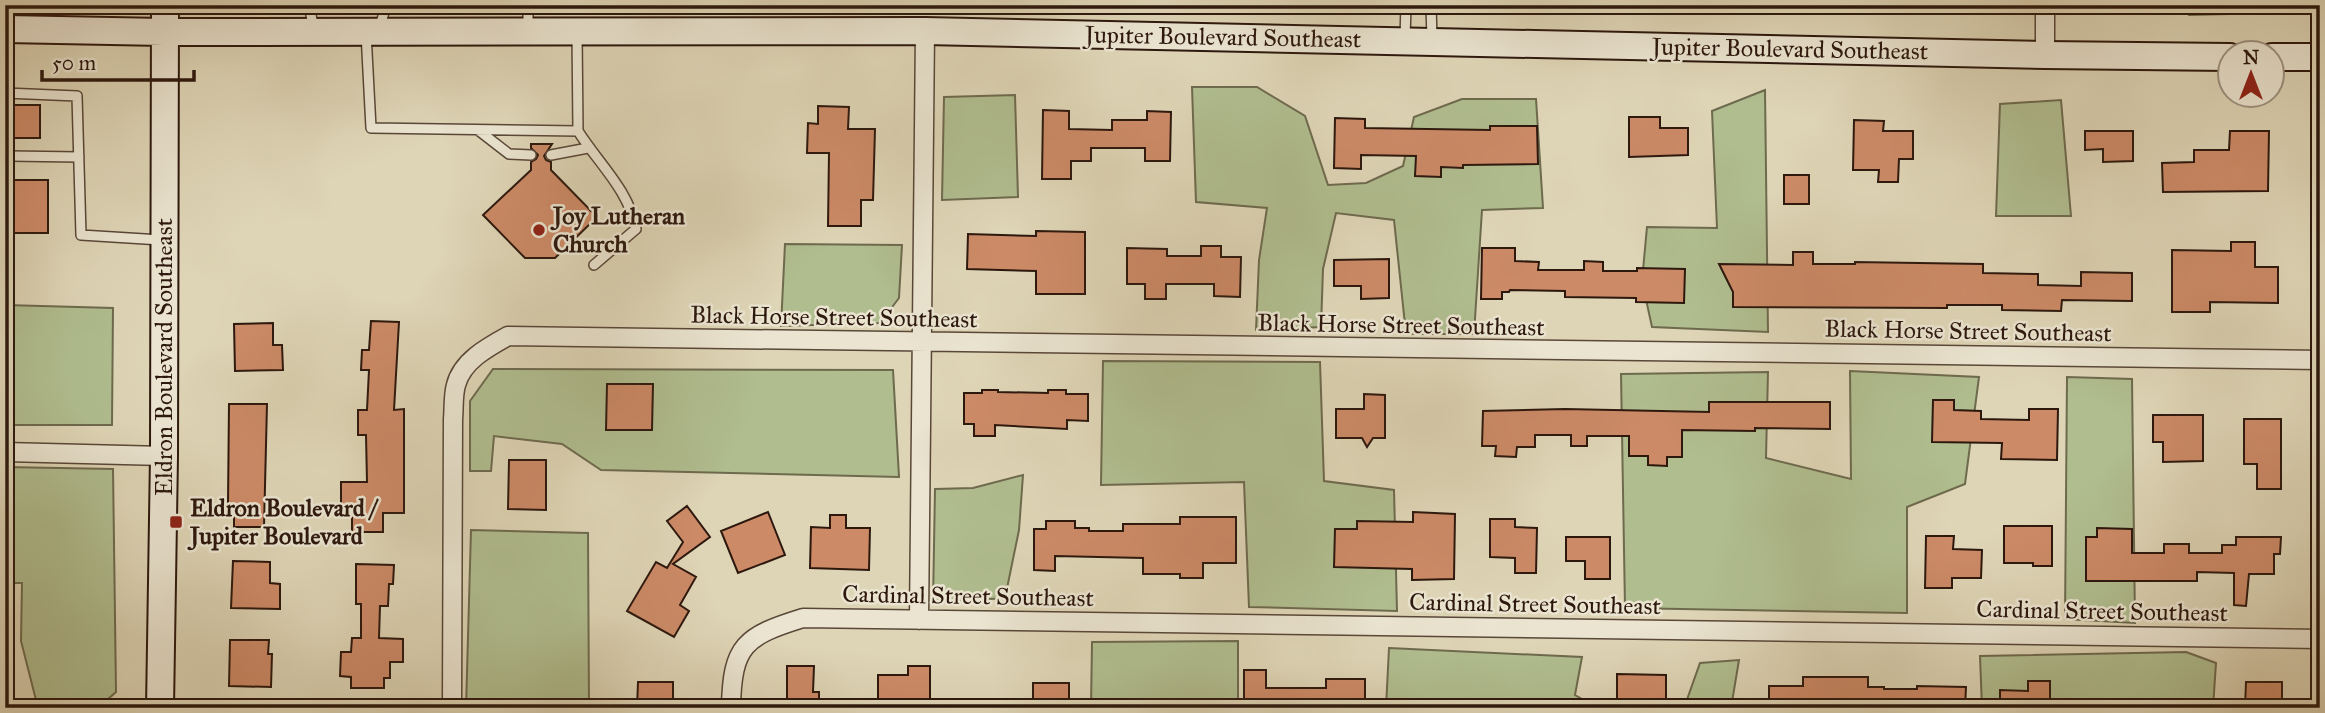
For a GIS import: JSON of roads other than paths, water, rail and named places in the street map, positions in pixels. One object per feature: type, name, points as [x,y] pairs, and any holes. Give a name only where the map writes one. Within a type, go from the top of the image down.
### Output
[{"type":"street","name":"Eldron Boulevard Southeast","points":[[160,708],[164,456],[165,5]]},
{"type":"street","points":[[2045,5],[2045,55]]},
{"type":"street","name":"Jupiter Boulevard Southeast","points":[[5,29],[164,32],[925,31],[2216,57]]},
{"type":"street","points":[[919,620],[925,31]]},
{"type":"street","points":[[2286,57],[2320,57]]},
{"type":"street","name":"Black Horse Street Southeast","points":[[452,708],[453,432],[456,383],[469,363],[485,348],[508,336],[2320,360]]},
{"type":"street","points":[[5,452],[164,456]]},
{"type":"street","name":"Cardinal Street Southeast","points":[[731,708],[731,677],[741,650],[754,637],[803,618],[2320,639]]},
{"type":"lane","points":[[309,5],[314,32]]},
{"type":"lane","points":[[386,5],[372,32],[371,128],[578,131]]},
{"type":"lane","points":[[528,5],[528,32]]},
{"type":"lane","points":[[1405,41],[1406,5]]},
{"type":"lane","points":[[1431,5],[1432,42]]},
{"type":"lane","points":[[577,32],[578,131],[624,194],[632,210],[636,229],[594,265]]},
{"type":"lane","points":[[5,93],[78,96],[81,235],[164,240]]},
{"type":"lane","points":[[478,130],[509,154],[531,155]]},
{"type":"lane","points":[[551,155],[588,148]]},
{"type":"lane","points":[[9,156],[79,157]]},
{"type":"place","name":"Joy Lutheran Church","points":[[539,230]]},
{"type":"place","name":"Eldron Boulevard / Jupiter Boulevard","points":[[176,522]]}]
